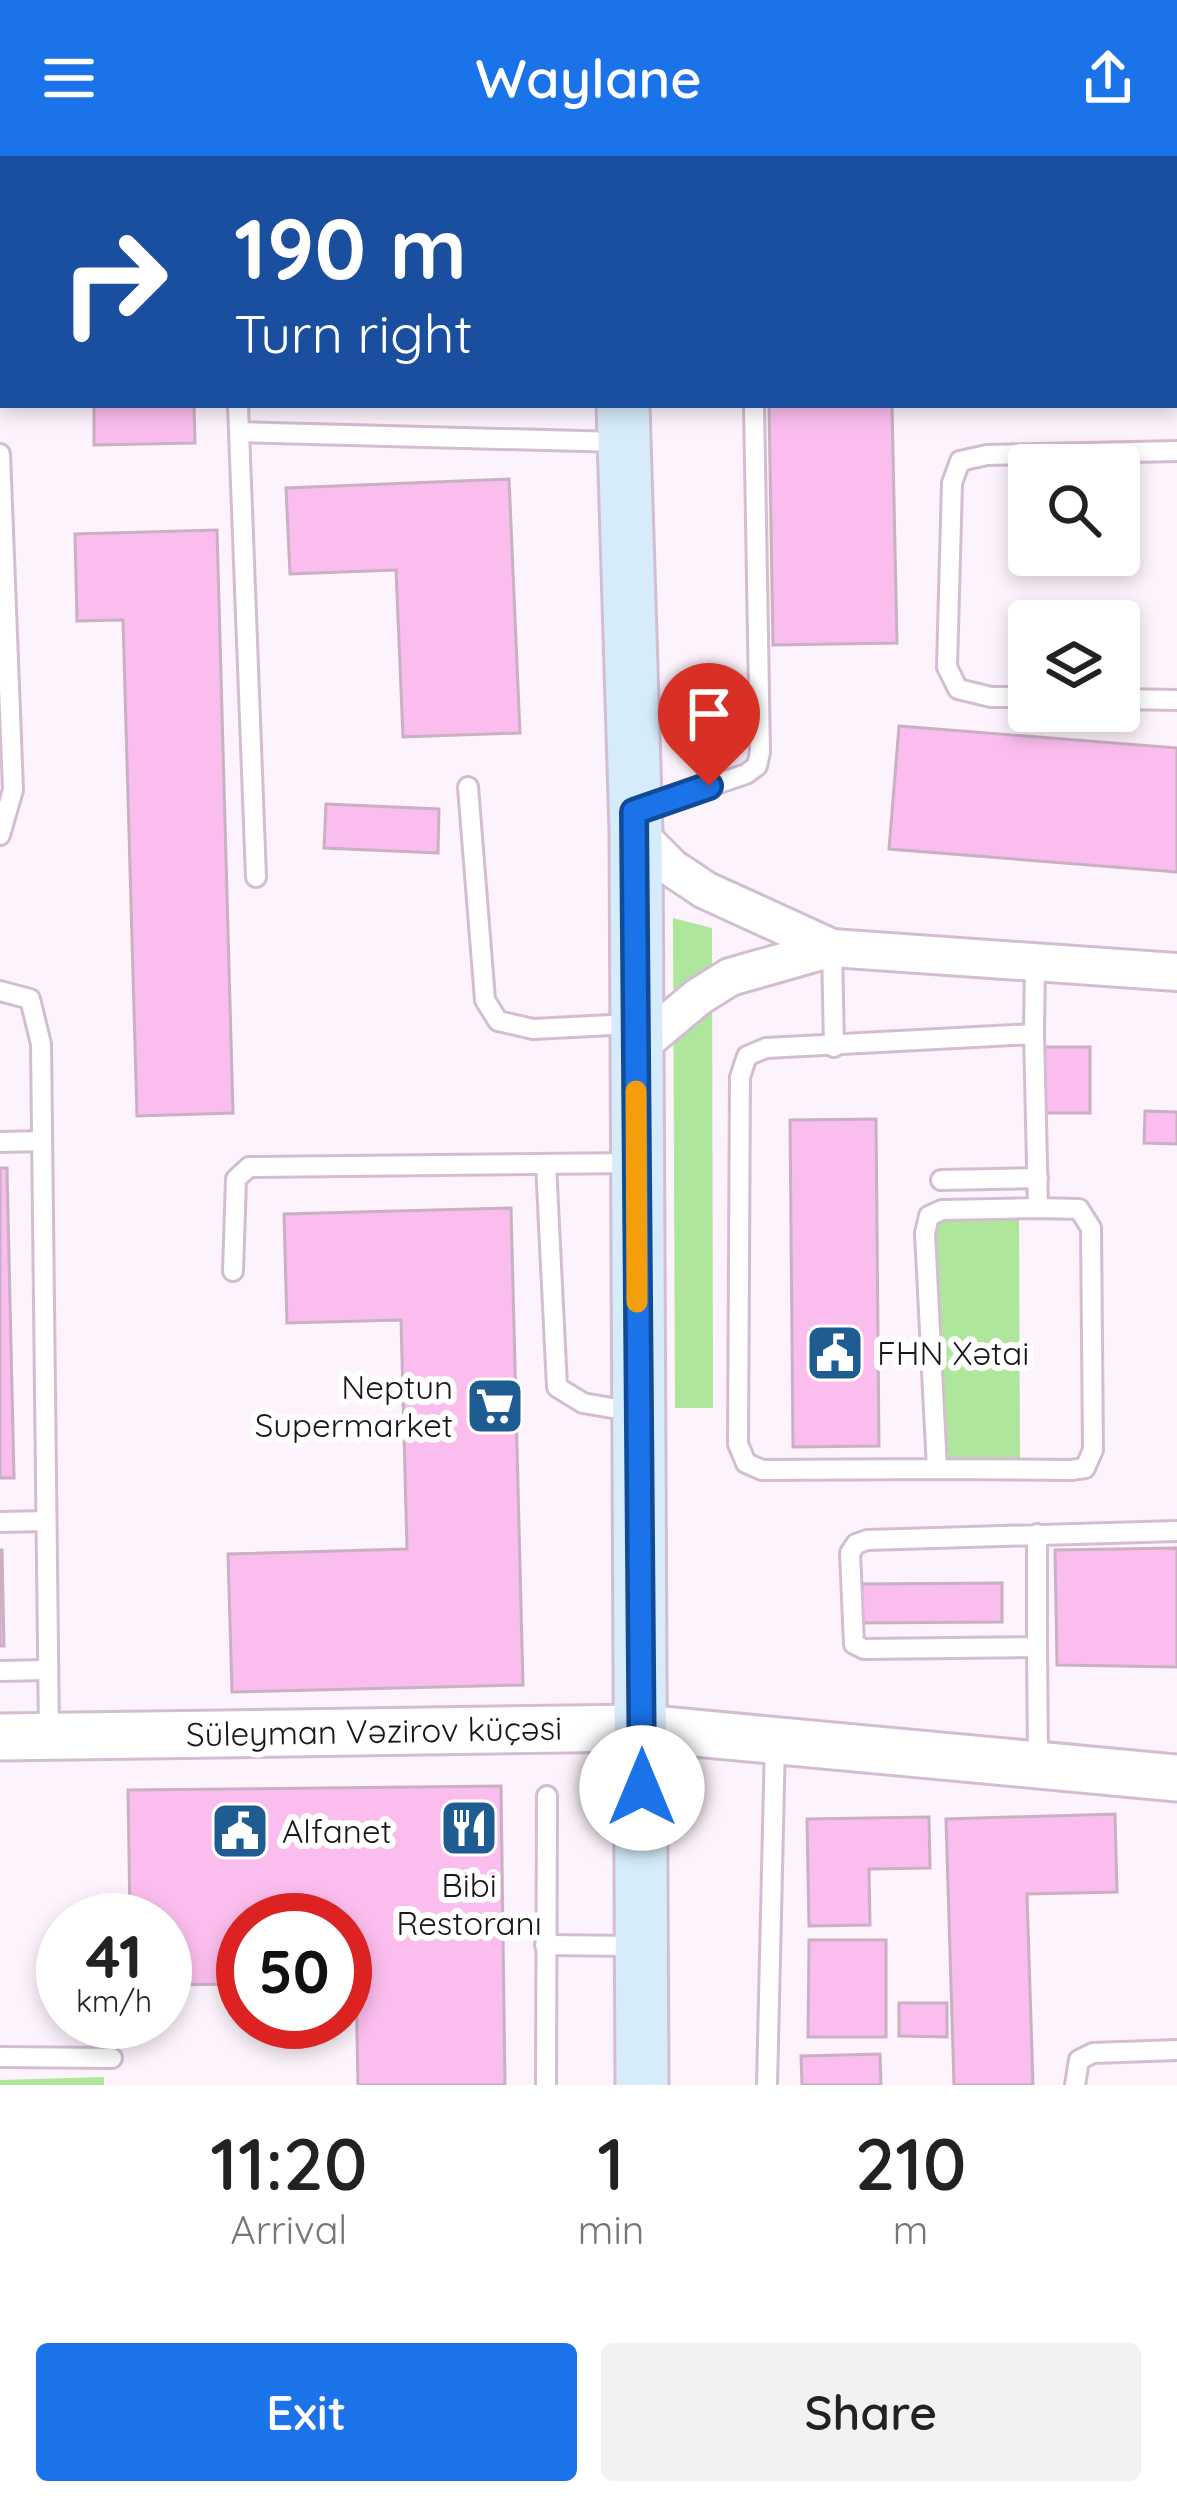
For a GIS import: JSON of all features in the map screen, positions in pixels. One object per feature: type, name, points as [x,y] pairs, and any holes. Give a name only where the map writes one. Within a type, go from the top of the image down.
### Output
[{"type":"main road","points":[[624,424],[635,822],[642,2085]]},
{"type":"street","points":[[635,822],[672,868],[705,890],[832,948],[1177,972]]},
{"type":"street","points":[[636,1036],[730,977],[832,948]]},
{"type":"street","name":"Süleyman Vəzirov küçəsi","points":[[0,1737],[641,1728],[1177,1778]]},
{"type":"lane","points":[[238,408],[256,877]]},
{"type":"lane","points":[[635,822],[757,766],[754,408]]},
{"type":"lane","points":[[239,432],[624,424]]},
{"type":"lane","points":[[1008,697],[958,689],[947,667],[952,483],[960,461],[987,455],[1177,451]]},
{"type":"lane","points":[[0,454],[13,790],[0,835]]},
{"type":"lane","points":[[1140,699],[1177,700]]},
{"type":"lane","points":[[468,788],[485,1000],[498,1021],[533,1029],[636,1036]]},
{"type":"lane","points":[[832,948],[834,1047]]},
{"type":"lane","points":[[1035,962],[1038,1208]]},
{"type":"lane","points":[[0,991],[31,999],[41,1044],[49,1737]]},
{"type":"lane","points":[[937,1469],[929,1216],[942,1210],[1079,1209],[1091,1228],[1093,1450],[1085,1468],[1071,1470],[762,1470],[746,1463],[738,1444],[740,1077],[747,1056],[766,1048],[1034,1034]]},
{"type":"lane","points":[[0,1142],[43,1141]]},
{"type":"lane","points":[[233,1271],[236,1179],[249,1167],[636,1163]]},
{"type":"lane","points":[[546,1164],[557,1387],[583,1403],[638,1413]]},
{"type":"lane","points":[[941,1180],[1038,1178]]},
{"type":"lane","points":[[0,1522],[46,1521]]},
{"type":"lane","points":[[1037,1647],[864,1649],[854,1644],[850,1553],[867,1540],[1177,1531]]},
{"type":"lane","points":[[1037,1534],[1037,1765]]},
{"type":"lane","points":[[0,1671],[46,1670]]},
{"type":"lane","points":[[767,2085],[775,1740]]},
{"type":"lane","points":[[546,2085],[547,1796]]},
{"type":"lane","points":[[545,1945],[643,1946]]},
{"type":"lane","points":[[1075,2085],[1079,2060],[1094,2053],[1177,2050]]},
{"type":"lane","points":[[0,2057],[112,2058]]},
{"type":"green space","points":[[673,918],[712,928],[713,1408],[675,1408]]},
{"type":"green space","points":[[925,1211],[1019,1211],[1020,1464],[925,1464]]},
{"type":"green space","points":[[104,2077],[104,2085],[0,2085],[0,2080]]},
{"type":"building","points":[[94,408],[194,408],[195,443],[94,445]]},
{"type":"building","points":[[769,408],[892,408],[897,643],[773,645]]},
{"type":"building","points":[[509,479],[520,733],[403,737],[396,570],[290,574],[286,488]]},
{"type":"building","points":[[217,530],[233,1113],[137,1116],[123,620],[77,621],[75,534]]},
{"type":"building","points":[[899,726],[1177,748],[1177,872],[889,849]]},
{"type":"building","points":[[326,804],[439,809],[438,853],[324,848]]},
{"type":"building","points":[[1043,1047],[1090,1047],[1090,1113],[1043,1113]]},
{"type":"building","points":[[1145,1111],[1177,1112],[1177,1144],[1144,1143]]},
{"type":"building","points":[[876,1119],[879,1446],[793,1447],[790,1120]]},
{"type":"building","points":[[0,1168],[7,1168],[14,1478],[0,1478]]},
{"type":"building","points":[[511,1208],[523,1685],[232,1692],[228,1554],[407,1549],[401,1320],[287,1323],[284,1214]]},
{"type":"building","points":[[1177,1548],[1177,1667],[1057,1665],[1055,1550]]},
{"type":"building","points":[[2,1550],[4,1646],[0,1646]]},
{"type":"building","points":[[1002,1583],[1002,1622],[854,1623],[854,1584]]},
{"type":"building","points":[[501,1786],[505,2085],[358,2085],[357,2049],[372,2049],[372,1893],[216,1893],[216,1984],[192,1985],[192,1893],[130,1893],[128,1790]]},
{"type":"building","points":[[1115,1814],[1117,1892],[1027,1894],[1033,2085],[954,2085],[946,1819]]},
{"type":"building","points":[[929,1817],[930,1868],[869,1869],[870,1925],[809,1926],[807,1819]]},
{"type":"building","points":[[809,1940],[886,1940],[886,2037],[808,2037]]},
{"type":"building","points":[[899,2003],[947,2003],[947,2037],[899,2036]]},
{"type":"building","points":[[880,2054],[881,2085],[802,2085],[801,2056]]},
{"type":"slow traffic","points":[[636,1091],[637,1302]]},
{"type":"place","name":"FHN Xətai","points":[[835,1353]]},
{"type":"place","name":"Neptun Supermarket","points":[[495,1406]]},
{"type":"place","name":"‌Bibi Restoranı","points":[[469,1828]]},
{"type":"place","name":"Alfanet","points":[[240,1831]]},
{"type":"route","points":[[642,1788],[634,812],[709,786]]}]
